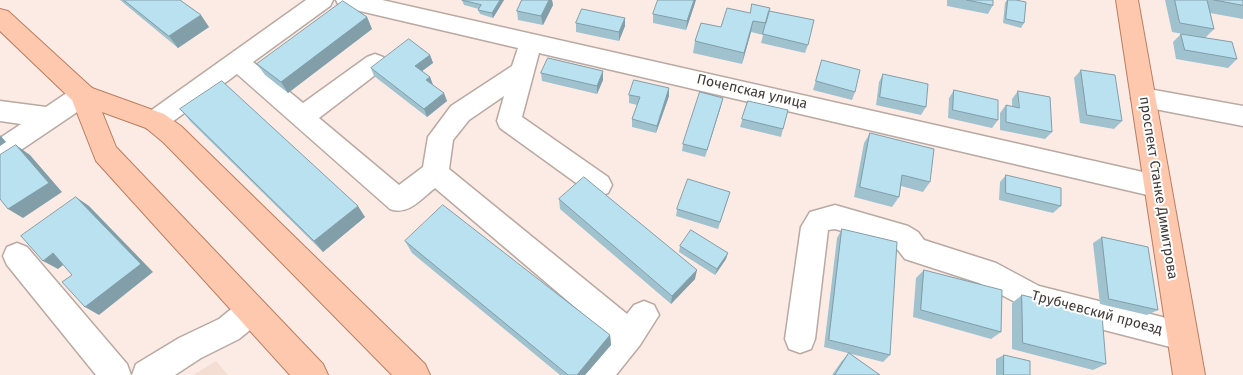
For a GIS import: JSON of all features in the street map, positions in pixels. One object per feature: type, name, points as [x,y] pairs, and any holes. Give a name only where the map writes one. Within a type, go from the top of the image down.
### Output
[{"type":"main road","name":"проспект Станке Димитрова","points":[[1127,0],[1156,186],[1189,375]]},
{"type":"main road","points":[[0,17],[83,95],[155,121],[172,134],[414,375]]},
{"type":"main road","points":[[83,95],[105,153],[312,375]]},
{"type":"street","points":[[155,121],[322,0]]},
{"type":"street","name":"Почепская улица","points":[[347,0],[1156,186]]},
{"type":"street","points":[[531,41],[509,121],[599,185]]},
{"type":"street","points":[[238,62],[399,201],[434,173],[441,137],[460,113],[523,71]]},
{"type":"street","points":[[302,117],[375,63]]},
{"type":"street","points":[[0,151],[83,95]]},
{"type":"street","points":[[1143,98],[1243,116]]},
{"type":"street","points":[[434,173],[637,325],[605,372]]},
{"type":"street","name":"Трубчевский проезд","points":[[800,339],[815,227],[820,220],[835,217],[898,235],[908,241],[915,250],[986,272],[1034,298],[1182,336]]},
{"type":"street","points":[[18,256],[116,375]]},
{"type":"street","points":[[147,375],[190,348],[229,329],[251,311]]},
{"type":"lane","points":[[0,111],[50,118]]},
{"type":"shaded area","points":[[216,361],[228,375],[193,375]]},
{"type":"building","points":[[124,0],[180,0],[201,15],[169,36]]},
{"type":"building","points":[[462,0],[500,0],[492,13],[478,10],[481,5]]},
{"type":"building","points":[[522,0],[549,0],[541,16],[517,11]]},
{"type":"building","points":[[658,0],[694,0],[687,21],[653,14]]},
{"type":"building","points":[[967,0],[993,0],[993,5]]},
{"type":"building","points":[[1008,0],[1026,2],[1024,23],[1006,19]]},
{"type":"building","points":[[1175,0],[1207,0],[1214,29],[1180,23]]},
{"type":"building","points":[[1214,0],[1243,0],[1243,5]]},
{"type":"building","points":[[343,1],[367,17],[281,82],[257,64]]},
{"type":"building","points":[[752,4],[770,8],[766,23],[753,21],[744,53],[695,41],[701,23],[721,27],[727,8],[750,13]]},
{"type":"building","points":[[582,9],[625,18],[619,32],[576,23]]},
{"type":"building","points":[[769,11],[814,20],[808,45],[763,34]]},
{"type":"building","points":[[1181,34],[1232,42],[1237,59],[1185,50]]},
{"type":"building","points":[[409,39],[430,55],[415,66],[430,77],[426,80],[444,93],[424,109],[371,68]]},
{"type":"building","points":[[548,58],[603,71],[597,86],[541,73]]},
{"type":"building","points":[[822,60],[860,70],[855,92],[816,81]]},
{"type":"building","points":[[1081,70],[1115,75],[1122,121],[1087,115]]},
{"type":"building","points":[[883,74],[928,84],[926,107],[880,97]]},
{"type":"building","points":[[634,80],[669,88],[657,126],[632,119],[640,97],[629,95]]},
{"type":"building","points":[[222,81],[358,206],[314,241],[180,109]]},
{"type":"building","points":[[954,90],[998,100],[998,120],[953,110]]},
{"type":"building","points":[[1018,91],[1050,97],[1052,132],[1006,122],[1006,105],[1019,108]]},
{"type":"building","points":[[700,92],[723,98],[707,150],[683,144]]},
{"type":"building","points":[[748,101],[788,110],[783,129],[742,119]]},
{"type":"building","points":[[870,133],[934,149],[930,182],[902,175],[899,197],[860,187]]},
{"type":"building","points":[[16,145],[49,183],[8,209],[0,199],[0,155]]},
{"type":"building","points":[[1006,175],[1061,188],[1061,206],[1006,193]]},
{"type":"building","points":[[584,177],[697,270],[672,296],[559,199]]},
{"type":"building","points":[[688,179],[730,192],[720,222],[677,209]]},
{"type":"building","points":[[76,197],[141,264],[85,307],[62,282],[72,275],[53,253],[43,261],[21,236]]},
{"type":"building","points":[[443,205],[610,335],[577,375],[568,375],[405,241]]},
{"type":"building","points":[[842,229],[897,242],[890,355],[829,340]]},
{"type":"building","points":[[691,230],[728,253],[717,269],[680,246]]},
{"type":"building","points":[[1102,237],[1148,247],[1158,310],[1109,299]]},
{"type":"building","points":[[924,270],[1002,290],[1001,332],[921,310]]},
{"type":"building","points":[[1022,295],[1102,315],[1106,364],[1023,343]]},
{"type":"building","points":[[849,353],[880,375],[835,375]]},
{"type":"building","points":[[1004,355],[1030,361],[1030,375],[1004,375]]}]
